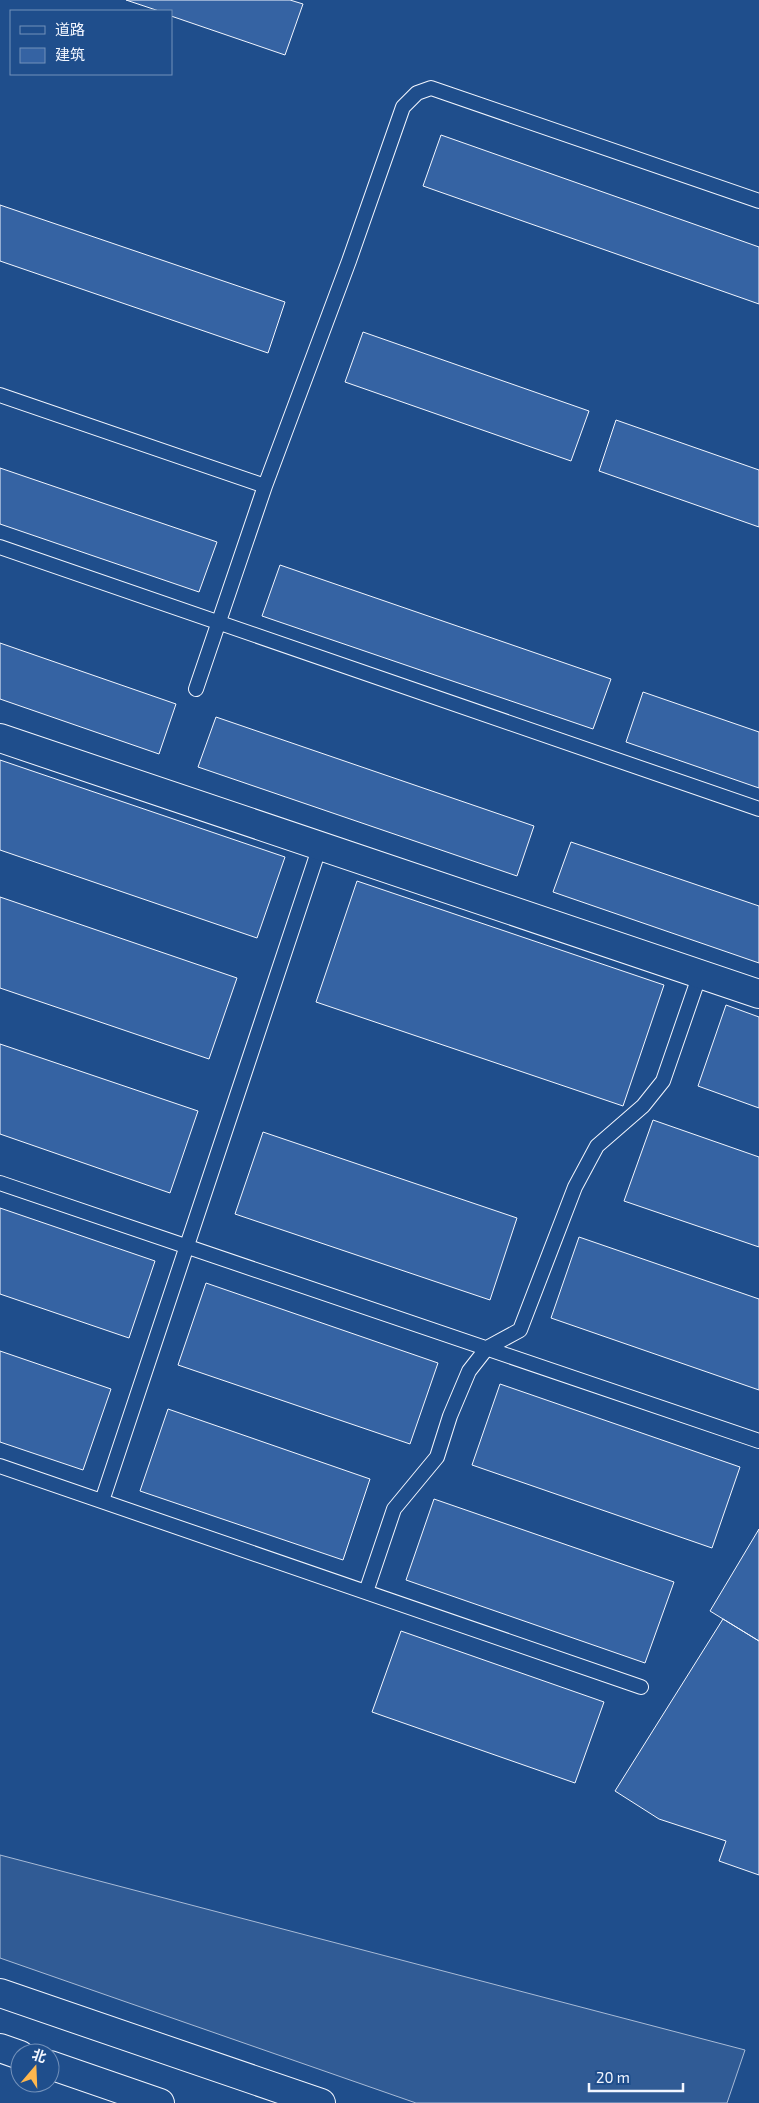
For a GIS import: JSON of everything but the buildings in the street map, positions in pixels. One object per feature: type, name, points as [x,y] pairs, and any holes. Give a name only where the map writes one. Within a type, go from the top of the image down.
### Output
[{"type":"street","points":[[0,738],[759,994]]},
{"type":"street","points":[[0,1993],[321,2103]]},
{"type":"street","points":[[60,2068],[160,2103]]},
{"type":"lane","points":[[196,689],[265,486],[349,261],[403,108],[417,93],[431,88],[759,201]]},
{"type":"lane","points":[[0,395],[265,486]]},
{"type":"lane","points":[[0,547],[759,809]]},
{"type":"lane","points":[[102,1501],[320,846]]},
{"type":"lane","points":[[366,1592],[394,1510],[437,1457],[450,1416],[469,1371],[487,1348],[520,1330],[575,1186],[597,1146],[643,1106],[663,1081],[700,974]]},
{"type":"lane","points":[[0,1183],[759,1440]]},
{"type":"lane","points":[[0,1466],[641,1687]]},
{"type":"shaded area","points":[[0,1855],[745,2050],[727,2103],[416,2103],[0,1958]]}]
